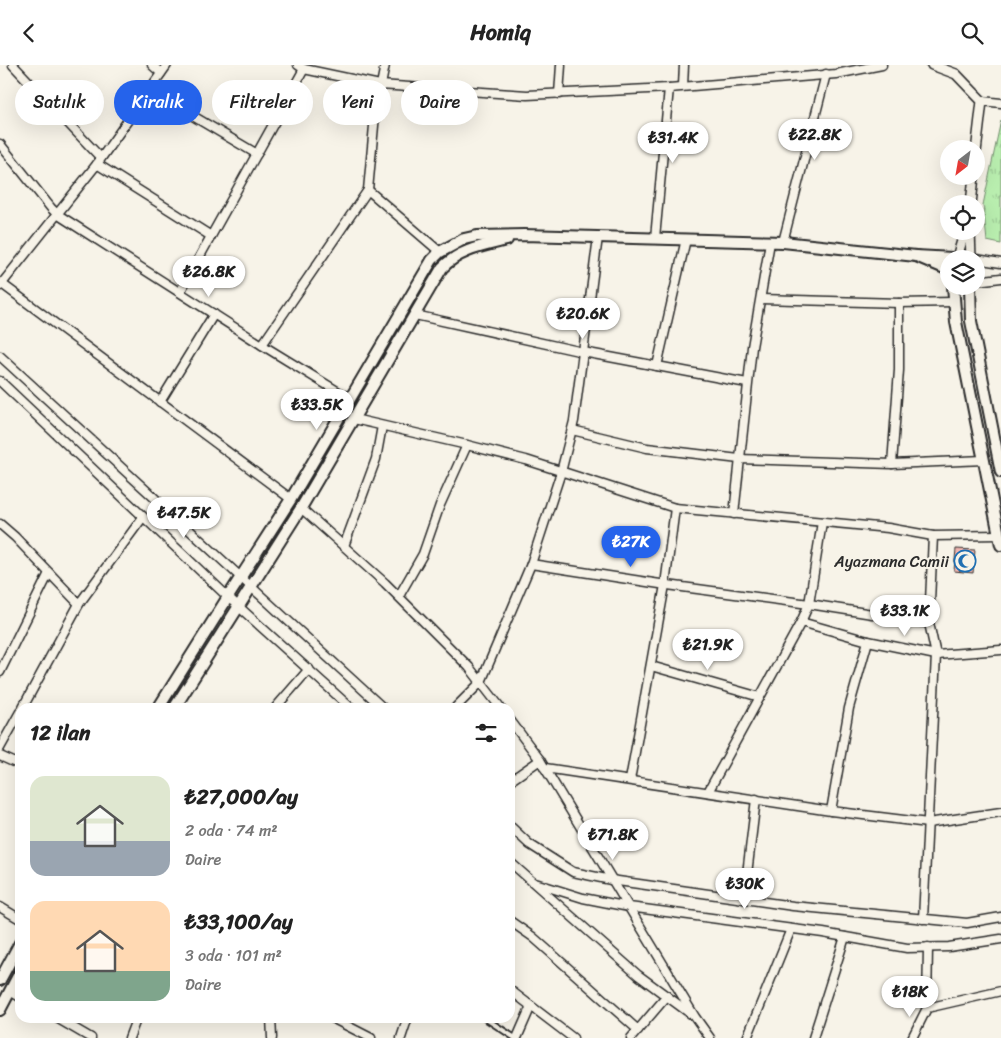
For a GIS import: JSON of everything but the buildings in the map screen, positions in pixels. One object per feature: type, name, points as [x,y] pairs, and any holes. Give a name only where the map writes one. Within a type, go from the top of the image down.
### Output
[{"type":"main road","points":[[177,703],[301,508],[442,268],[450,259],[468,250],[524,235]]},
{"type":"main road","points":[[162,703],[291,499],[432,261],[440,252],[464,239],[477,236],[524,235],[770,241],[940,257]]},
{"type":"main road","points":[[916,256],[940,265]]},
{"type":"main road","points":[[953,295],[956,322],[984,461],[998,514],[1000,540]]},
{"type":"main road","points":[[970,295],[971,321],[1001,472]]},
{"type":"main road","points":[[343,413],[354,419]]},
{"type":"main road","points":[[291,499],[301,508]]},
{"type":"main road","points":[[0,980],[15,952]]},
{"type":"main road","points":[[0,1010],[15,982]]},
{"type":"street","points":[[14,65],[99,161],[212,236]]},
{"type":"street","points":[[152,65],[161,73]]},
{"type":"street","points":[[156,80],[167,65]]},
{"type":"street","points":[[381,80],[385,65]]},
{"type":"street","points":[[559,94],[561,65]]},
{"type":"street","points":[[683,86],[684,65]]},
{"type":"street","points":[[391,86],[527,95],[559,94],[836,74],[882,65]]},
{"type":"street","points":[[932,65],[956,74],[982,101],[1001,103]]},
{"type":"street","points":[[180,293],[257,154],[301,67],[358,80]]},
{"type":"street","points":[[783,242],[826,74]]},
{"type":"street","points":[[655,239],[669,87]]},
{"type":"street","points":[[977,140],[982,101]]},
{"type":"street","points":[[202,121],[257,154]]},
{"type":"street","points":[[125,125],[99,161],[1,285],[291,499]]},
{"type":"street","points":[[262,345],[368,190],[374,125]]},
{"type":"street","points":[[0,144],[57,214],[350,399]]},
{"type":"street","points":[[368,190],[440,252]]},
{"type":"street","points":[[460,703],[481,682],[531,564],[561,472],[572,430],[598,237]]},
{"type":"street","points":[[657,366],[686,239]]},
{"type":"street","points":[[734,514],[752,347],[770,241]]},
{"type":"street","points":[[985,260],[1001,263]]},
{"type":"street","points":[[985,280],[1001,279]]},
{"type":"street","points":[[761,299],[899,303],[953,302]]},
{"type":"street","points":[[892,464],[899,370],[899,303]]},
{"type":"street","points":[[160,402],[214,314]]},
{"type":"street","points":[[415,315],[583,352],[748,383]]},
{"type":"street","points":[[0,356],[378,703]]},
{"type":"street","points":[[0,381],[228,597],[346,703]]},
{"type":"street","points":[[354,419],[526,460],[675,508],[888,528],[933,536],[1000,540]]},
{"type":"street","points":[[344,547],[376,459],[382,425]]},
{"type":"street","points":[[572,430],[647,448],[739,459],[892,464],[984,461]]},
{"type":"street","points":[[398,596],[423,554],[440,505],[467,445]]},
{"type":"street","points":[[301,508],[398,596],[469,667],[497,703]]},
{"type":"street","points":[[630,780],[665,585],[675,508]]},
{"type":"street","points":[[24,703],[79,604],[143,517]]},
{"type":"street","points":[[708,792],[801,623],[809,604],[822,523]]},
{"type":"street","points":[[0,524],[79,604]]},
{"type":"street","points":[[923,919],[936,655],[929,623],[933,536]]},
{"type":"street","points":[[531,564],[929,623]]},
{"type":"street","points":[[0,673],[49,573]]},
{"type":"street","points":[[801,623],[868,641],[936,655],[1001,650]]},
{"type":"street","points":[[830,811],[849,709],[868,641]]},
{"type":"street","points":[[651,666],[760,697]]},
{"type":"street","points":[[279,703],[309,669]]},
{"type":"street","points":[[0,749],[15,721]]},
{"type":"street","points":[[515,727],[540,760],[611,880],[695,1017],[710,1038]]},
{"type":"street","points":[[0,756],[15,763]]},
{"type":"street","points":[[515,778],[540,760]]},
{"type":"street","points":[[545,768],[830,811],[928,823],[1001,812]]},
{"type":"street","points":[[744,899],[756,799]]},
{"type":"street","points":[[515,831],[529,844],[573,872],[611,880],[793,906],[923,919],[966,923],[1001,917]]},
{"type":"street","points":[[515,866],[638,975],[695,1017]]},
{"type":"street","points":[[535,883],[583,898],[629,907],[791,929],[907,948],[949,947],[1001,939]]},
{"type":"street","points":[[0,907],[15,916]]},
{"type":"street","points":[[515,924],[533,937],[638,1029]]},
{"type":"street","points":[[747,1038],[791,929]]},
{"type":"street","points":[[813,1038],[844,937]]},
{"type":"street","points":[[912,1038],[927,1008],[928,947]]},
{"type":"street","points":[[10,991],[15,994]]},
{"type":"street","points":[[927,1008],[1001,991]]},
{"type":"street","points":[[515,994],[573,1038]]},
{"type":"street","points":[[631,1038],[667,996]]},
{"type":"street","points":[[516,1038],[531,1006]]},
{"type":"street","points":[[66,1023],[90,1038]]},
{"type":"street","points":[[129,1038],[135,1023]]},
{"type":"street","points":[[271,1023],[272,1038]]},
{"type":"street","points":[[342,1023],[371,1038]]},
{"type":"street","points":[[401,1038],[406,1023]]},
{"type":"lane","points":[[492,1023],[516,1038]]},
{"type":"green space","points":[[1001,120],[1001,244],[987,241],[985,196]]},
{"type":"place","name":"Ayazmana Camii","points":[[965,561]]}]
